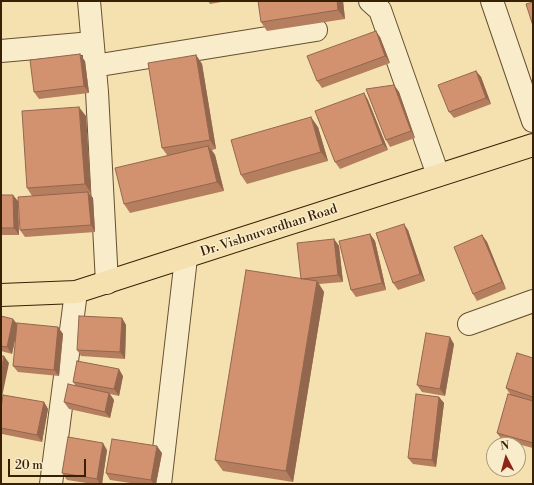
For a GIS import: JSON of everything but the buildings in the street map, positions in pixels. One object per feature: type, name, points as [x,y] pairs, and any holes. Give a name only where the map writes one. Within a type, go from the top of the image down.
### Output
[{"type":"main road","name":"Dr. Vishnuvardhan Road","points":[[1,295],[76,292],[186,258],[533,145]]},
{"type":"street","points":[[89,1],[107,283]]},
{"type":"street","points":[[370,1],[380,10],[438,175]]},
{"type":"street","points":[[492,1],[533,121]]},
{"type":"street","points":[[94,66],[316,30]]},
{"type":"street","points":[[1,51],[92,42]]},
{"type":"street","points":[[160,484],[186,258]]},
{"type":"street","points":[[51,484],[76,292]]},
{"type":"street","points":[[469,324],[533,301]]}]
